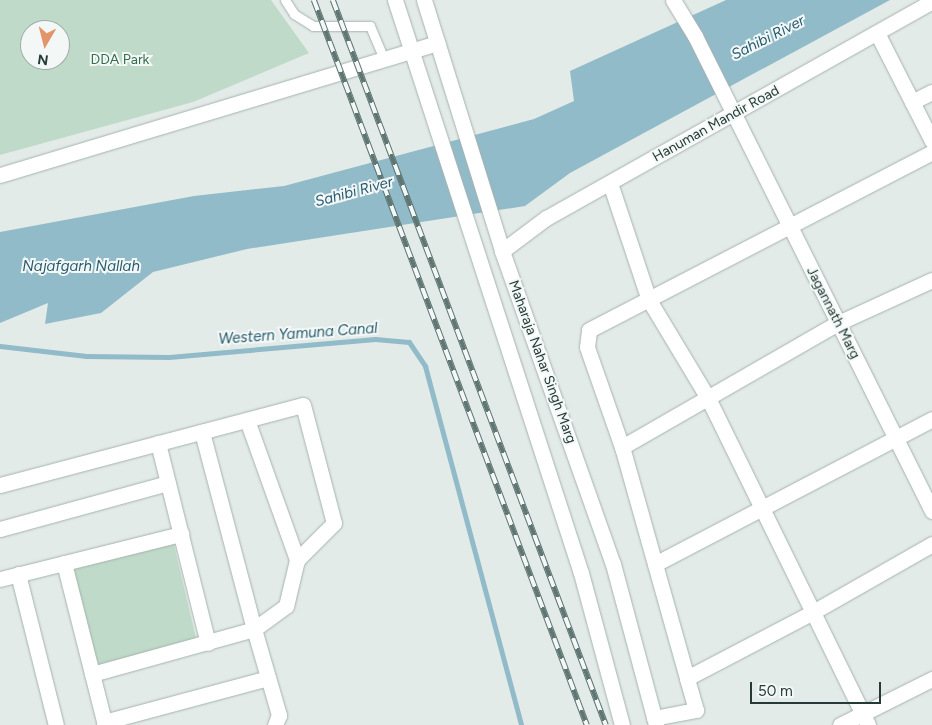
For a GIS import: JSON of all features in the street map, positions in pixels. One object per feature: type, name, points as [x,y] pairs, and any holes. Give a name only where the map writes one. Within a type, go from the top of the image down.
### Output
[{"type":"street","name":"Maharaja Nahar Singh Marg","points":[[395,0],[472,243],[582,573],[622,725]]},
{"type":"street","name":"Maharaja Nahar Singh Marg","points":[[424,0],[499,235],[502,250],[613,564],[655,722]]},
{"type":"street","name":"Jagannath Marg","points":[[673,0],[695,36],[932,511]]},
{"type":"street","name":"Hanuman Mandir Road","points":[[502,250],[546,218],[877,33],[931,6]]},
{"type":"street","points":[[877,33],[932,141]]},
{"type":"street","points":[[0,175],[438,43]]},
{"type":"street","points":[[912,102],[932,92]]},
{"type":"street","points":[[655,722],[693,714],[696,706],[623,450],[586,338],[590,330],[788,224],[932,152]]},
{"type":"street","points":[[610,183],[649,300],[708,398],[759,508],[813,612],[865,719]]},
{"type":"street","points":[[623,450],[622,447],[838,323],[932,280]]},
{"type":"street","points":[[0,485],[247,420],[300,404],[304,409],[334,523],[297,560],[286,606],[254,629],[92,674]]},
{"type":"street","points":[[655,564],[932,419]]},
{"type":"street","points":[[247,420],[297,560]]},
{"type":"street","points":[[202,432],[280,720],[276,725]]},
{"type":"street","points":[[158,443],[208,643]]},
{"type":"street","points":[[0,529],[168,483]]},
{"type":"street","points":[[0,578],[181,534]]},
{"type":"street","points":[[687,678],[813,612],[932,544]]},
{"type":"street","points":[[64,563],[104,724],[268,678]]},
{"type":"street","points":[[18,574],[56,725]]},
{"type":"street","points":[[840,725],[865,719],[932,679]]},
{"type":"lane","points":[[285,0],[294,14],[313,26],[370,26],[384,59]]},
{"type":"green space","name":"DDA Park","points":[[0,0],[271,0],[309,53],[193,102],[0,155]]},
{"type":"green space","points":[[173,541],[197,642],[96,666],[72,565]]},
{"type":"water","name":"Najafgarh Nallah","points":[[726,0],[890,0],[570,173],[525,206],[247,249],[153,272],[101,313],[45,324],[48,303],[0,323],[0,232],[194,196],[284,186],[534,119],[574,101],[570,71]]},
{"type":"waterway","name":"Western Yamuna Canal","points":[[0,346],[86,356],[169,357],[375,339],[409,342],[425,366],[521,725]]},
{"type":"railway","points":[[314,0],[587,725]]},
{"type":"railway","points":[[333,0],[606,725]]},
{"type":"water label","name":"Sahibi River","points":[[768,38]]},
{"type":"water label","name":"Sahibi River","points":[[354,192]]}]
